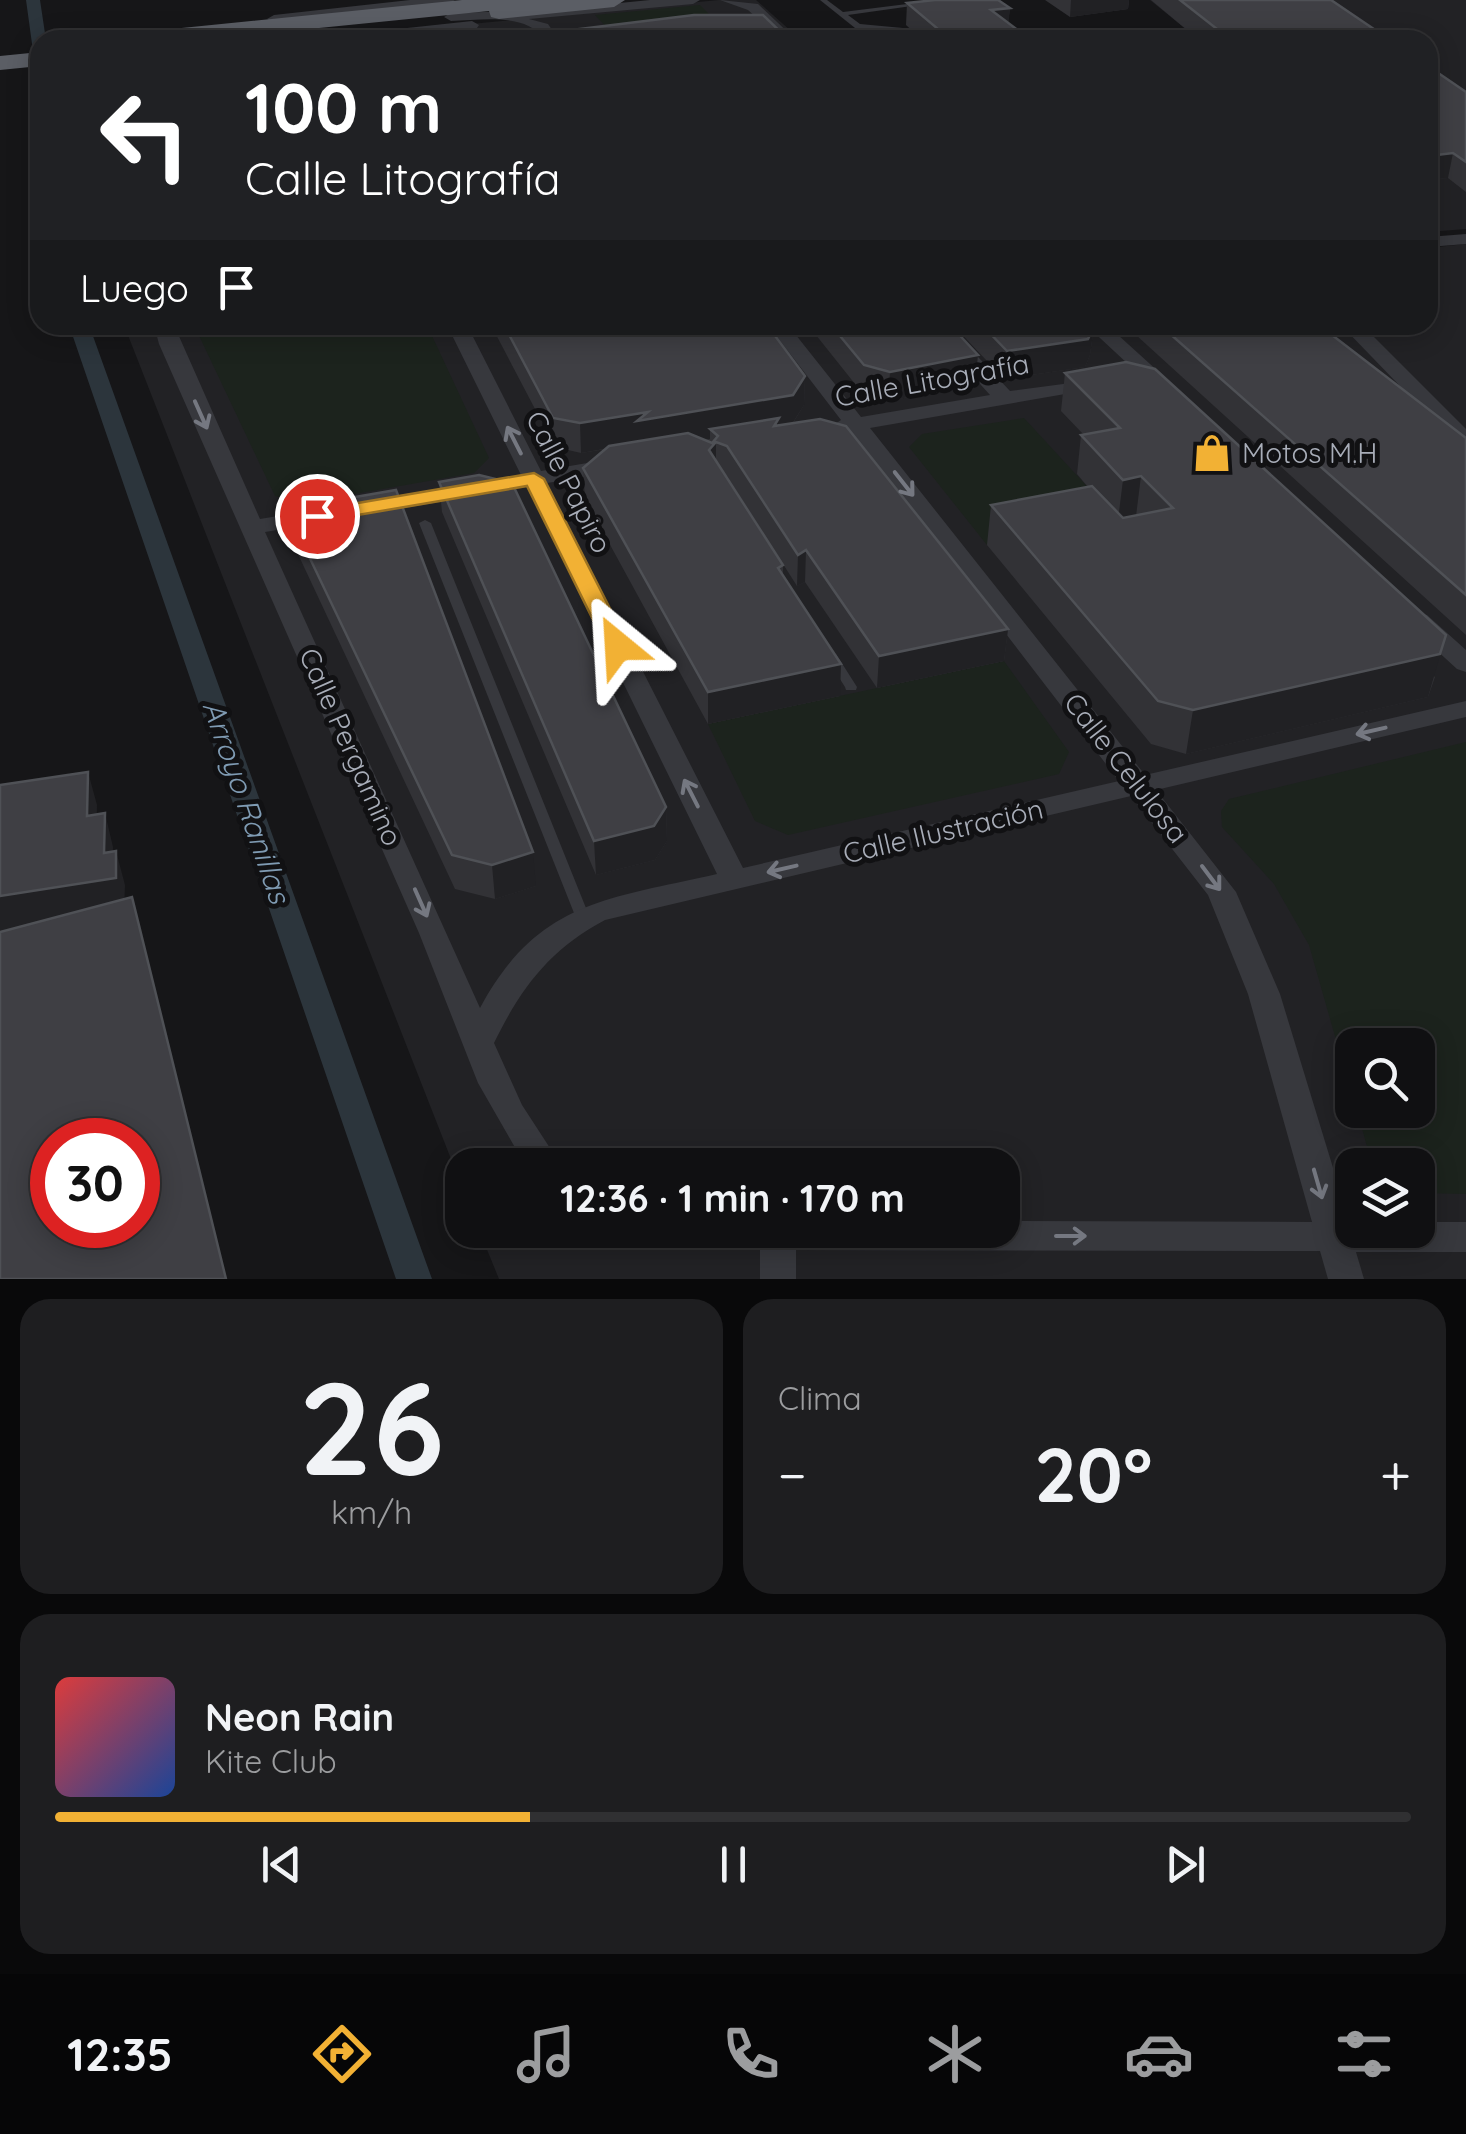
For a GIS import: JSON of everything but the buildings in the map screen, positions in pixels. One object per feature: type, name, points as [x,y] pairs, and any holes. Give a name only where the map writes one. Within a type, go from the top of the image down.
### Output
[{"type":"highway","points":[[297,30],[450,8],[612,4]]},
{"type":"highway","points":[[261,30],[524,10]]},
{"type":"highway","points":[[0,54],[30,50]]},
{"type":"highway","points":[[0,64],[30,60]]},
{"type":"street","points":[[397,30],[524,10],[692,0]]},
{"type":"street","points":[[728,0],[776,30]]},
{"type":"street","points":[[230,30],[450,8]]},
{"type":"street","points":[[524,10],[545,30]]},
{"type":"street","points":[[1438,241],[1466,238]]},
{"type":"street","name":"Calle Pergamino","points":[[167,335],[442,948],[522,1138],[530,1148]]},
{"type":"street","name":"Calle Papiro","points":[[462,335],[735,880]]},
{"type":"street","name":"Calle Celulosa","points":[[786,335],[1221,892],[1264,994],[1346,1279]]},
{"type":"street","points":[[946,335],[1005,398]]},
{"type":"street","points":[[1107,335],[1178,400]]},
{"type":"street","points":[[1362,335],[1466,441]]},
{"type":"street","name":"Calle Litografía","points":[[819,430],[1149,374]]},
{"type":"street","points":[[252,528],[421,513],[534,479],[638,461]]},
{"type":"street","points":[[1394,598],[1466,664]]},
{"type":"street","name":"Calle Ilustración","points":[[479,1041],[513,976],[540,945],[583,918],[1466,709]]},
{"type":"street","points":[[1020,1236],[1466,1237]]},
{"type":"street","points":[[778,1248],[778,1279]]},
{"type":"lane","points":[[823,0],[858,26],[900,30]]},
{"type":"lane","points":[[841,14],[928,4]]},
{"type":"lane","points":[[421,513],[583,918]]},
{"type":"lane","points":[[820,638],[851,687]]},
{"type":"shaded area","points":[[719,0],[756,0],[790,30],[408,30]]},
{"type":"shaded area","points":[[1150,0],[1466,0],[1466,229],[1438,231],[1438,30],[1187,30]]},
{"type":"shaded area","points":[[700,5],[716,21],[609,30],[595,15]]},
{"type":"shaded area","points":[[1466,244],[1466,1279],[499,1279],[486,1248],[1020,1248],[1020,1148],[447,1148],[128,335],[1438,335],[1438,247]]},
{"type":"shaded area","points":[[199,335],[432,335],[489,458],[474,473],[303,503],[275,496]]},
{"type":"shaded area","points":[[1024,418],[1118,520],[987,545],[909,447],[922,434]]},
{"type":"shaded area","points":[[1004,661],[1069,752],[1059,774],[788,835],[755,821],[708,724]]},
{"type":"shaded area","points":[[1466,742],[1466,1194],[1435,1193],[1435,1148],[1367,1148],[1362,1128],[1435,1128],[1435,1028],[1335,1028],[1335,1036],[1309,945],[1274,884],[1222,827],[1221,811],[1229,799]]},
{"type":"waterway","name":"Arroyo Ranillas","points":[[33,0],[37,30]]},
{"type":"waterway","name":"Arroyo Ranillas","points":[[83,335],[414,1279]]},
{"type":"place","name":"Motos M.H","points":[[1212,453]]},
{"type":"route","points":[[317,516],[534,479],[618,646]]}]
